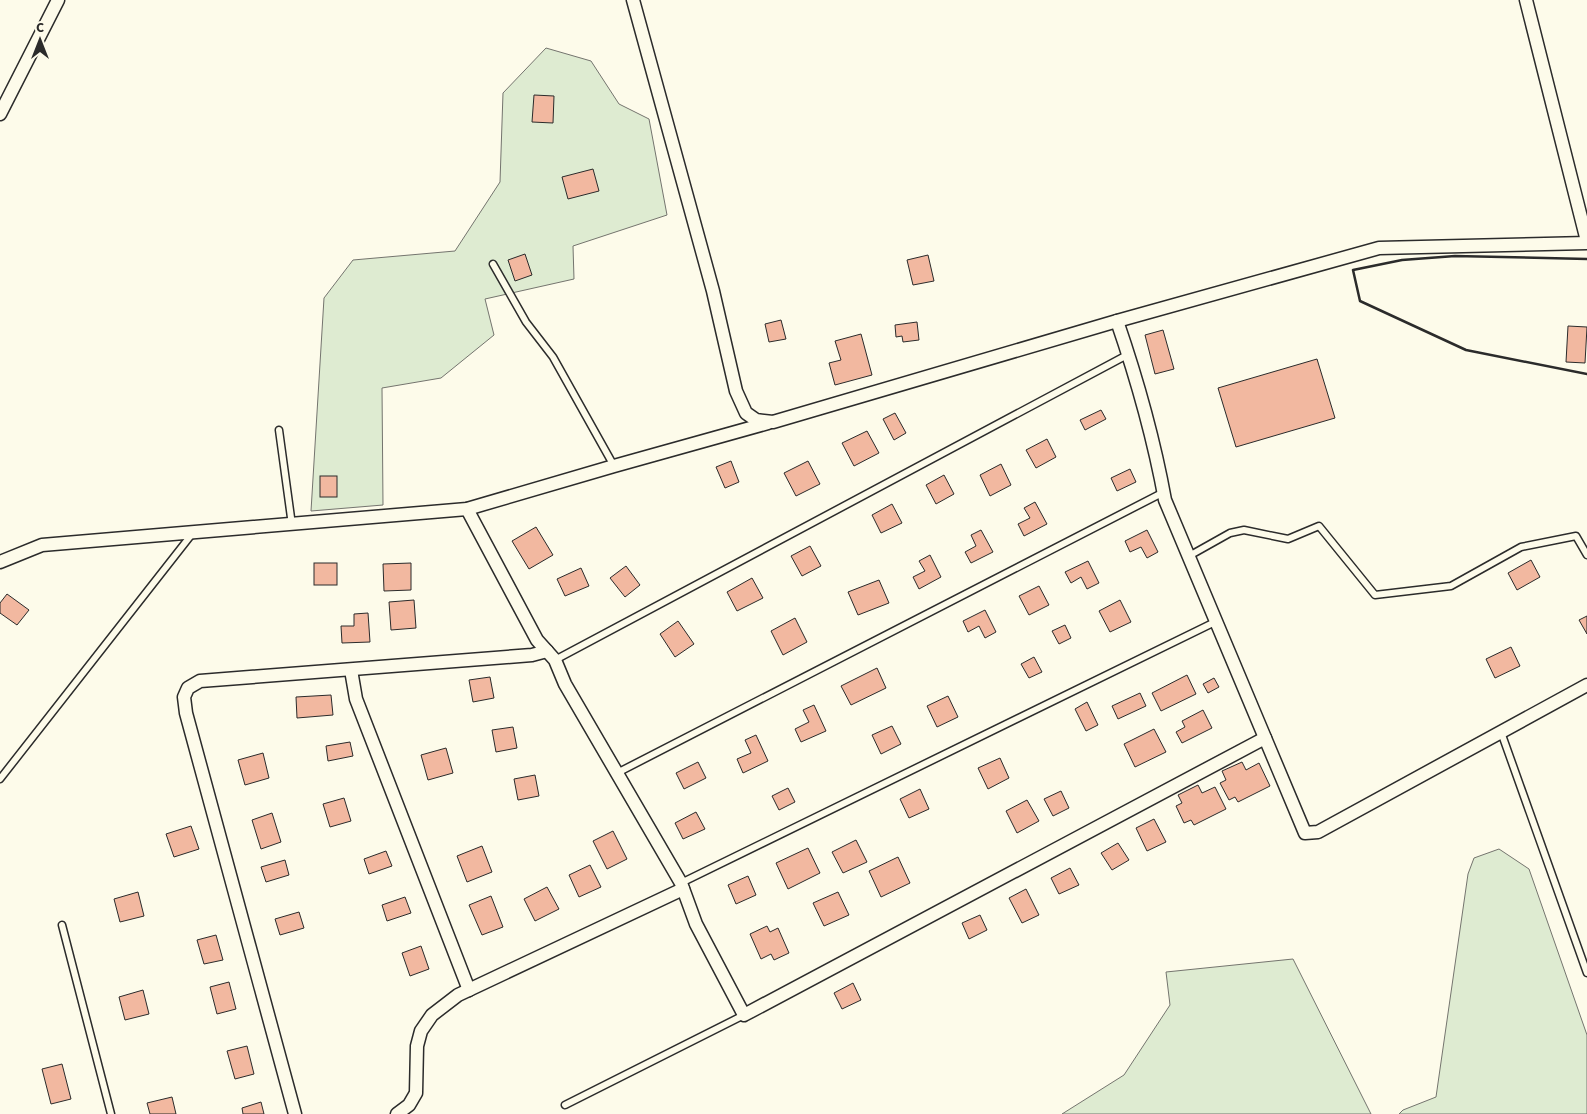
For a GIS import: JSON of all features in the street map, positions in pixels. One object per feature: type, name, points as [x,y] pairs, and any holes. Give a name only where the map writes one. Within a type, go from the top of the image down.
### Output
[{"type":"street","points":[[0,114],[58,0]]},
{"type":"street","points":[[633,0],[713,292],[736,391],[746,413],[756,420],[772,422]]},
{"type":"street","points":[[0,562],[42,545],[467,510],[1117,321],[1379,248],[1587,242],[1526,0]]},
{"type":"street","points":[[1117,321],[1160,469],[1165,500],[1305,834],[1318,832],[1587,686]]},
{"type":"street","points":[[467,510],[537,640],[551,655],[565,684],[682,886],[696,924],[744,1015],[1265,738]]},
{"type":"street","points":[[295,1114],[186,713],[184,697],[188,688],[200,681],[551,655]]},
{"type":"street","points":[[351,670],[356,699],[469,990]]},
{"type":"street","points":[[397,1114],[409,1105],[416,1093],[417,1046],[422,1032],[432,1015],[458,995],[682,886]]},
{"type":"lane","points":[[493,264],[526,322],[553,357],[614,466]]},
{"type":"lane","points":[[551,655],[1128,354]]},
{"type":"lane","points":[[279,430],[292,525]]},
{"type":"lane","points":[[617,773],[1164,492]]},
{"type":"lane","points":[[1189,556],[1230,533],[1244,530],[1288,539],[1320,526],[1374,595],[1450,586],[1521,547],[1576,536],[1587,555]]},
{"type":"lane","points":[[0,779],[192,533]]},
{"type":"lane","points":[[682,886],[1216,621]]},
{"type":"lane","points":[[1501,732],[1587,973]]},
{"type":"lane","points":[[62,925],[112,1114]]},
{"type":"lane","points":[[565,1105],[744,1015]]},
{"type":"green space","points":[[546,48],[591,61],[619,104],[649,119],[667,215],[573,246],[574,279],[485,299],[494,335],[441,378],[382,388],[383,505],[311,511],[324,298],[353,260],[455,251],[500,182],[503,93]]},
{"type":"green space","points":[[1499,849],[1529,869],[1587,1035],[1587,1114],[1399,1114],[1403,1110],[1436,1097],[1468,874],[1474,858]]},
{"type":"green space","points":[[1293,959],[1371,1114],[1062,1114],[1124,1075],[1170,1005],[1166,972]]},
{"type":"building","points":[[534,95],[554,96],[553,123],[532,122]]},
{"type":"building","points":[[593,169],[599,191],[568,199],[562,177]]},
{"type":"building","points":[[525,254],[532,275],[515,281],[508,260]]},
{"type":"building","points":[[928,255],[934,281],[913,285],[907,260]]},
{"type":"building","points":[[781,320],[786,339],[769,342],[765,324]]},
{"type":"building","points":[[917,322],[919,340],[903,342],[902,336],[896,337],[895,325]]},
{"type":"building","points":[[1568,326],[1587,327],[1585,363],[1566,362]]},
{"type":"building","points":[[1163,330],[1174,369],[1155,374],[1145,335]]},
{"type":"building","points":[[861,334],[872,375],[835,385],[829,363],[841,360],[835,341]]},
{"type":"building","points":[[1317,359],[1335,418],[1236,447],[1218,388]]},
{"type":"building","points":[[1101,410],[1106,419],[1085,430],[1080,420]]},
{"type":"building","points":[[895,413],[906,433],[894,440],[883,419]]},
{"type":"building","points":[[867,431],[879,453],[854,466],[842,443]]},
{"type":"building","points":[[1047,439],[1056,457],[1036,468],[1026,450]]},
{"type":"building","points":[[731,461],[739,482],[725,488],[716,467]]},
{"type":"building","points":[[808,461],[820,484],[796,496],[784,473]]},
{"type":"building","points":[[1001,464],[1011,485],[990,496],[980,475]]},
{"type":"building","points":[[1130,469],[1136,482],[1117,491],[1111,478]]},
{"type":"building","points":[[944,475],[954,494],[936,504],[926,485]]},
{"type":"building","points":[[320,476],[337,476],[337,497],[320,497]]},
{"type":"building","points":[[1035,502],[1047,524],[1024,536],[1018,524],[1030,518],[1024,508]]},
{"type":"building","points":[[892,504],[902,523],[881,533],[872,515]]},
{"type":"building","points":[[536,527],[553,555],[529,569],[512,541]]},
{"type":"building","points":[[981,530],[993,552],[971,563],[965,552],[976,546],[971,535]]},
{"type":"building","points":[[1147,530],[1158,552],[1147,558],[1141,547],[1130,552],[1125,541]]},
{"type":"building","points":[[810,546],[821,566],[802,576],[791,556]]},
{"type":"building","points":[[930,555],[941,577],[919,589],[913,577],[925,571],[919,561]]},
{"type":"building","points":[[1531,560],[1540,577],[1517,590],[1508,573]]},
{"type":"building","points":[[1088,561],[1099,583],[1087,589],[1081,577],[1071,583],[1065,572]]},
{"type":"building","points":[[314,563],[337,563],[337,585],[314,585]]},
{"type":"building","points":[[411,563],[411,590],[384,591],[383,564]]},
{"type":"building","points":[[626,566],[640,585],[625,597],[610,578]]},
{"type":"building","points":[[581,568],[589,586],[565,596],[557,579]]},
{"type":"building","points":[[752,578],[763,598],[737,611],[727,592]]},
{"type":"building","points":[[879,580],[889,603],[858,615],[848,592]]},
{"type":"building","points":[[1039,586],[1049,605],[1029,615],[1019,596]]},
{"type":"building","points":[[7,594],[29,610],[17,625],[0,613],[0,603]]},
{"type":"building","points":[[414,600],[416,628],[391,630],[389,602]]},
{"type":"building","points":[[1120,600],[1131,622],[1110,632],[1099,611]]},
{"type":"building","points":[[985,610],[996,632],[985,638],[979,626],[968,632],[963,621]]},
{"type":"building","points":[[368,613],[370,642],[342,643],[341,626],[354,626],[354,614]]},
{"type":"building","points":[[1587,616],[1587,634],[1579,620]]},
{"type":"building","points":[[795,618],[807,642],[783,655],[771,631]]},
{"type":"building","points":[[678,621],[694,644],[675,657],[660,634]]},
{"type":"building","points":[[1065,625],[1071,638],[1059,644],[1052,631]]},
{"type":"building","points":[[1511,647],[1520,666],[1495,678],[1486,659]]},
{"type":"building","points":[[1034,657],[1042,672],[1029,678],[1021,664]]},
{"type":"building","points":[[877,668],[886,688],[851,705],[841,686]]},
{"type":"building","points":[[1187,675],[1196,694],[1161,711],[1152,693]]},
{"type":"building","points":[[490,677],[494,698],[473,702],[469,680]]},
{"type":"building","points":[[1214,678],[1219,687],[1208,693],[1203,684]]},
{"type":"building","points":[[1140,693],[1146,706],[1118,719],[1112,706]]},
{"type":"building","points":[[331,695],[333,715],[297,718],[296,697]]},
{"type":"building","points":[[948,696],[958,717],[937,727],[927,706]]},
{"type":"building","points":[[1087,702],[1098,725],[1086,731],[1075,709]]},
{"type":"building","points":[[814,705],[826,731],[801,742],[795,729],[809,722],[803,710]]},
{"type":"building","points":[[1203,710],[1212,728],[1182,743],[1176,732],[1185,727],[1182,721]]},
{"type":"building","points":[[892,726],[901,744],[881,754],[872,735]]},
{"type":"building","points":[[513,727],[517,748],[496,752],[492,730]]},
{"type":"building","points":[[1154,729],[1166,752],[1135,767],[1124,744]]},
{"type":"building","points":[[756,735],[768,761],[743,773],[737,759],[751,753],[745,740]]},
{"type":"building","points":[[350,742],[353,756],[328,761],[326,746]]},
{"type":"building","points":[[446,748],[453,773],[428,780],[421,755]]},
{"type":"building","points":[[263,753],[269,778],[245,785],[238,760]]},
{"type":"building","points":[[1000,758],[1009,778],[988,789],[978,768]]},
{"type":"building","points":[[698,762],[706,778],[684,789],[676,773]]},
{"type":"building","points":[[1242,762],[1246,770],[1259,763],[1270,786],[1238,802],[1235,797],[1229,800],[1220,783],[1226,780],[1222,771]]},
{"type":"building","points":[[535,775],[539,796],[518,800],[514,779]]},
{"type":"building","points":[[1198,785],[1202,793],[1215,787],[1226,809],[1194,825],[1191,820],[1184,823],[1176,806],[1182,803],[1178,795]]},
{"type":"building","points":[[788,788],[795,802],[779,810],[772,796]]},
{"type":"building","points":[[920,789],[929,809],[909,818],[900,799]]},
{"type":"building","points":[[1061,791],[1069,808],[1053,816],[1044,799]]},
{"type":"building","points":[[344,798],[351,821],[330,827],[323,804]]},
{"type":"building","points":[[1027,800],[1039,821],[1017,833],[1006,811]]},
{"type":"building","points":[[696,812],[705,829],[683,839],[675,823]]},
{"type":"building","points":[[272,813],[281,842],[261,849],[252,820]]},
{"type":"building","points":[[1154,819],[1166,842],[1147,851],[1136,828]]},
{"type":"building","points":[[191,826],[199,849],[174,857],[166,834]]},
{"type":"building","points":[[613,831],[627,859],[607,869],[593,841]]},
{"type":"building","points":[[856,840],[867,862],[843,873],[832,852]]},
{"type":"building","points":[[1118,843],[1129,860],[1112,870],[1101,853]]},
{"type":"building","points":[[482,846],[492,872],[467,882],[457,856]]},
{"type":"building","points":[[808,848],[820,873],[788,889],[776,863]]},
{"type":"building","points":[[386,851],[392,866],[369,874],[364,859]]},
{"type":"building","points":[[898,857],[910,883],[881,897],[869,871]]},
{"type":"building","points":[[285,860],[289,875],[266,882],[261,867]]},
{"type":"building","points":[[590,865],[601,887],[579,897],[569,875]]},
{"type":"building","points":[[1070,868],[1079,885],[1059,894],[1051,878]]},
{"type":"building","points":[[748,876],[756,895],[736,904],[728,885]]},
{"type":"building","points":[[547,887],[559,909],[535,921],[524,899]]},
{"type":"building","points":[[1026,889],[1039,915],[1022,923],[1009,898]]},
{"type":"building","points":[[138,892],[144,916],[120,922],[114,899]]},
{"type":"building","points":[[838,892],[849,915],[824,926],[813,903]]},
{"type":"building","points":[[491,896],[503,927],[482,935],[469,905]]},
{"type":"building","points":[[405,897],[411,913],[387,921],[382,905]]},
{"type":"building","points":[[299,912],[304,928],[280,935],[275,919]]},
{"type":"building","points":[[980,915],[987,930],[969,939],[962,923]]},
{"type":"building","points":[[767,926],[770,932],[778,928],[789,953],[774,960],[771,954],[761,959],[750,934]]},
{"type":"building","points":[[216,935],[223,960],[204,964],[197,940]]},
{"type":"building","points":[[421,946],[429,969],[410,976],[402,953]]},
{"type":"building","points":[[229,982],[236,1009],[217,1014],[210,987]]},
{"type":"building","points":[[853,983],[861,1000],[842,1009],[834,993]]},
{"type":"building","points":[[143,990],[149,1014],[125,1020],[119,997]]},
{"type":"building","points":[[247,1046],[254,1074],[235,1079],[227,1051]]},
{"type":"building","points":[[62,1064],[71,1099],[51,1104],[42,1069]]},
{"type":"building","points":[[172,1097],[176,1114],[150,1114],[147,1103]]},
{"type":"building","points":[[261,1102],[264,1114],[243,1114],[242,1108]]},
{"type":"wall","points":[[1587,259],[1455,256],[1402,260],[1353,270],[1360,301],[1466,350],[1587,374]]}]
